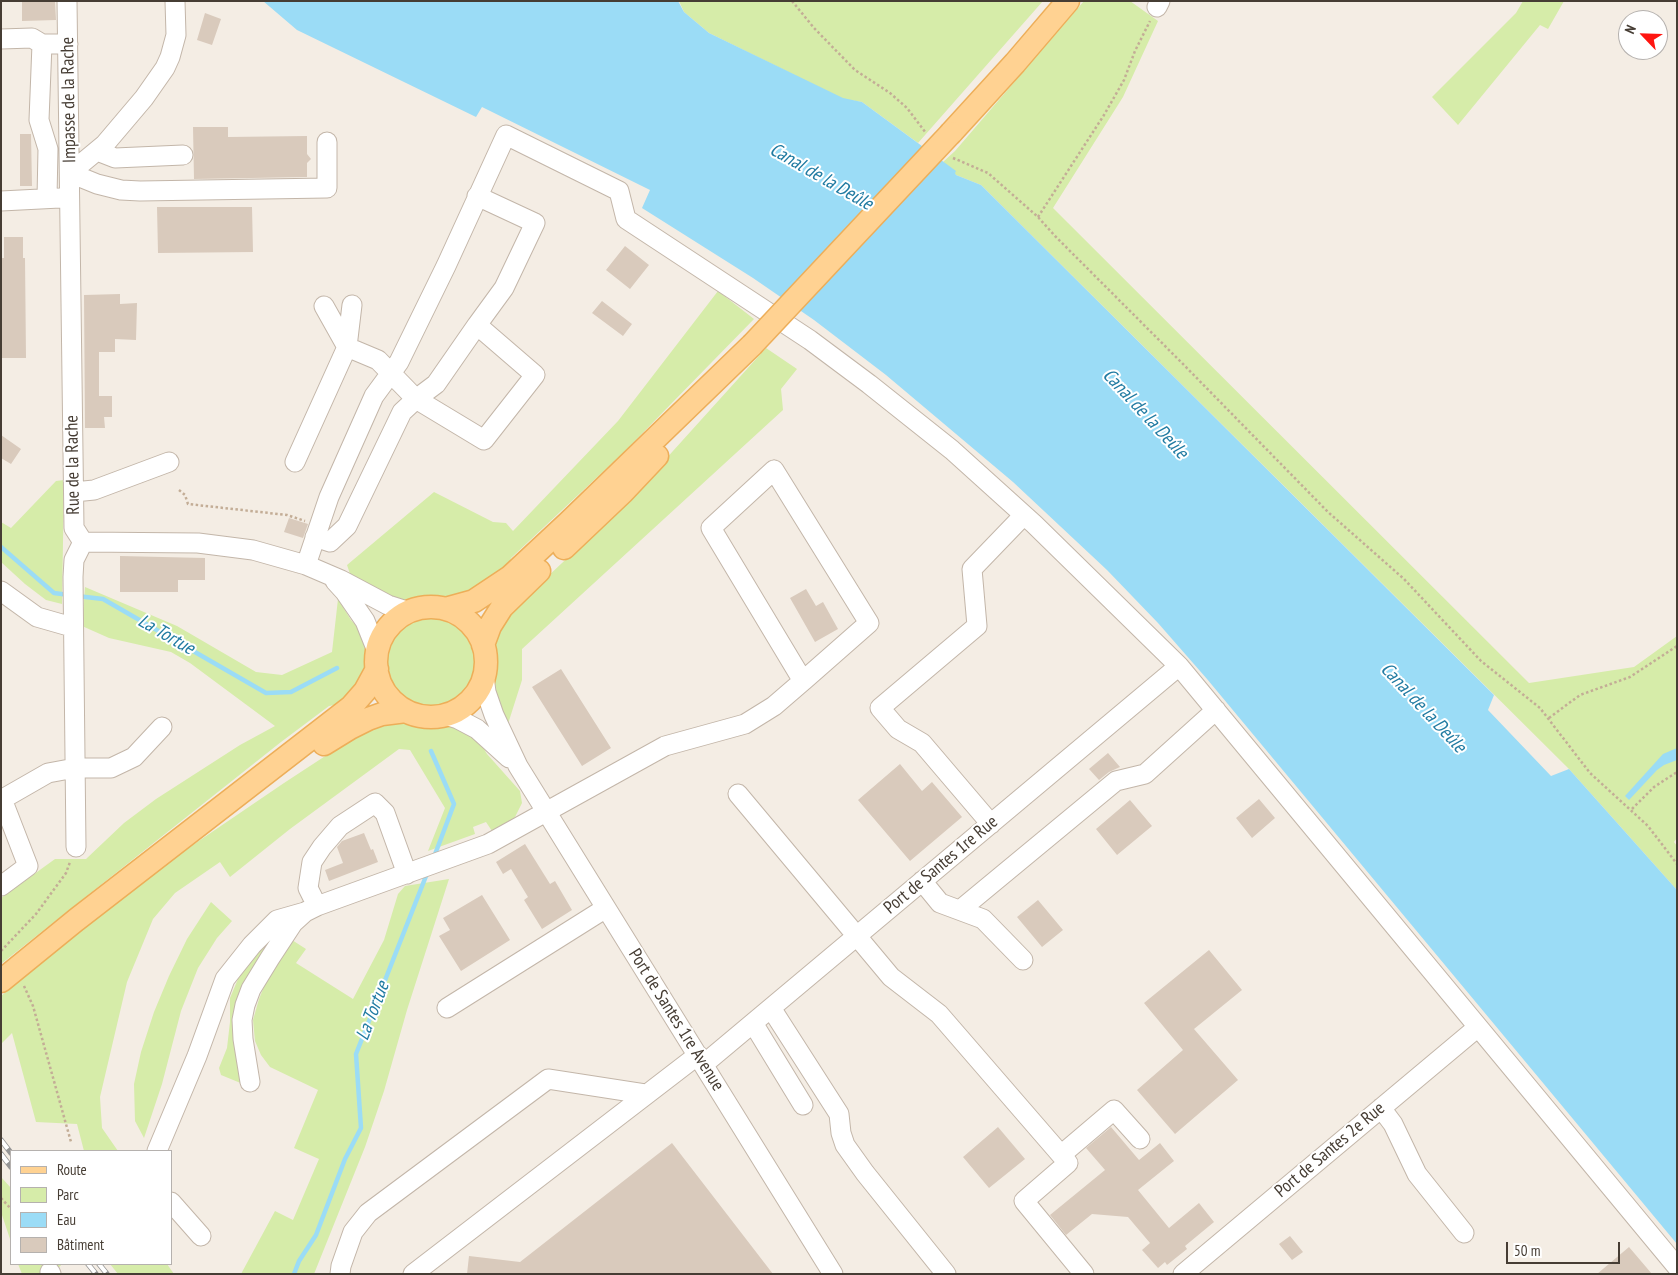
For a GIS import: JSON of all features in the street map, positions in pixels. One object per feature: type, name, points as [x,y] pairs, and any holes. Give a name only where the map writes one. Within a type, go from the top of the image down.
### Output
[{"type":"main road","points":[[1036,40],[1064,1]]},
{"type":"main road","points":[[9,975],[139,871],[351,707],[365,691],[377,660],[382,639],[388,628],[398,618],[424,608],[445,609],[474,601],[510,577],[570,522],[752,345],[943,142],[1036,40],[1068,1]]},
{"type":"main road","points":[[483,645],[490,626],[502,607],[598,517],[651,464],[752,345]]},
{"type":"main road","points":[[377,660],[380,682],[386,694],[406,711],[425,717],[444,715],[458,710],[470,701],[479,690],[484,676],[486,660],[483,645],[476,631],[466,620],[445,609]]},
{"type":"main road","points":[[216,813],[350,728],[382,714],[406,711]]},
{"type":"street","name":"Impasse de la Rache","points":[[67,1],[71,198]]},
{"type":"street","points":[[175,1],[176,35],[165,68],[144,98],[105,144],[70,173],[97,184],[121,190],[327,188],[327,142]]},
{"type":"street","points":[[1,39],[32,38],[42,44],[68,44]]},
{"type":"street","points":[[42,44],[40,120],[48,149],[48,198]]},
{"type":"street","points":[[314,569],[317,531],[329,497],[374,396],[399,362],[446,266],[506,135],[618,191],[626,219],[810,340],[952,450],[1024,515],[1179,666],[1677,1267]]},
{"type":"street","points":[[97,151],[114,158],[183,155]]},
{"type":"street","points":[[317,531],[330,542],[347,526],[402,412],[436,384],[504,288],[535,223],[477,196]]},
{"type":"street","points":[[1,201],[71,198]]},
{"type":"street","name":"Rue de la Rache","points":[[71,198],[74,528],[83,542]]},
{"type":"street","points":[[295,462],[347,347],[352,305]]},
{"type":"street","points":[[324,306],[347,347],[378,360],[416,399],[484,440],[535,375],[477,325]]},
{"type":"street","points":[[74,492],[94,490],[169,462]]},
{"type":"street","points":[[157,1150],[197,1056],[225,979],[252,945],[277,920],[494,841],[665,746],[745,724],[774,706],[803,681],[869,623],[774,470],[711,528],[803,681]]},
{"type":"street","points":[[991,824],[922,743],[898,729],[880,708],[977,626],[972,569],[1024,515]]},
{"type":"street","points":[[76,847],[73,577],[74,560],[83,542],[228,545],[273,555],[314,569],[388,605],[410,612]]},
{"type":"street","points":[[314,569],[341,586],[350,598],[365,620],[377,660]]},
{"type":"street","points":[[1,591],[37,617],[72,621]]},
{"type":"street","name":"Port de Santes 1re Rue","points":[[413,1274],[646,1094],[701,1060],[753,1023],[1179,666]]},
{"type":"street","points":[[484,676],[486,692],[494,714],[518,766]]},
{"type":"street","points":[[960,910],[1116,781],[1145,774],[1216,710]]},
{"type":"street","points":[[444,715],[458,719],[477,729],[518,766]]},
{"type":"street","points":[[1,886],[28,866],[2,799],[48,773],[75,768],[111,768],[134,757],[162,728]]},
{"type":"street","name":"Port de Santes 1re Avenue","points":[[518,766],[833,1274]]},
{"type":"street","points":[[738,794],[891,977],[939,1014],[1068,1163],[1024,1201],[1084,1274]]},
{"type":"street","points":[[311,909],[308,888],[312,862],[340,826],[375,803],[384,813],[412,872]]},
{"type":"street","points":[[922,881],[940,903],[983,919],[1023,960]]},
{"type":"street","points":[[447,1008],[606,908]]},
{"type":"street","points":[[250,1082],[243,1039],[242,1020],[245,1005],[251,989],[293,923],[311,909]]},
{"type":"street","points":[[771,1008],[839,1114],[846,1145],[865,1173],[946,1274]]},
{"type":"street","points":[[753,1023],[803,1105]]},
{"type":"street","name":"Port de Santes 2e Rue","points":[[1183,1274],[1478,1027]]},
{"type":"street","points":[[340,1274],[353,1232],[368,1213],[548,1079],[646,1094]]},
{"type":"street","points":[[1380,1108],[1393,1124],[1417,1174],[1464,1233]]},
{"type":"street","points":[[1061,1155],[1114,1110],[1140,1139]]},
{"type":"street","points":[[172,1203],[201,1236]]},
{"type":"path","points":[[792,1],[814,28],[854,70],[908,108],[943,142],[957,161],[988,173],[1038,217],[1328,512],[1404,579],[1481,661],[1530,699],[1549,718],[1590,774],[1648,826],[1677,864]]},
{"type":"path","points":[[1038,217],[1109,107],[1124,80],[1135,50],[1159,4]]},
{"type":"path","points":[[179,490],[185,495],[188,504],[287,516],[317,531]]},
{"type":"path","points":[[1549,718],[1580,695],[1630,677],[1677,646]]},
{"type":"path","points":[[1632,810],[1654,787],[1677,772]]},
{"type":"path","points":[[1,951],[41,907],[66,872],[76,847]]},
{"type":"path","points":[[9,975],[33,1006],[71,1142]]},
{"type":"path","points":[[1,1198],[10,1208]]},
{"type":"green space","points":[[679,1],[1043,1],[918,143],[862,102],[843,99],[709,33],[684,12]]},
{"type":"green space","points":[[1084,1],[1130,1],[1158,21],[1123,97],[1053,208],[1529,683],[1634,667],[1677,636],[1677,838],[1674,842],[1677,846],[1677,890],[1569,769],[981,185],[956,175],[943,162],[955,151]]},
{"type":"green space","points":[[1523,1],[1564,1],[1548,29],[1540,25],[1458,125],[1432,97],[1516,13]]},
{"type":"green space","points":[[718,291],[754,319],[626,450],[511,558],[509,565],[492,581],[447,601],[423,598],[394,601],[351,577],[347,565],[434,492],[493,522],[506,523],[513,531],[618,421]]},
{"type":"green space","points":[[766,348],[797,369],[781,389],[783,410],[522,649],[522,680],[507,727],[491,687],[496,629],[546,578],[626,503]]},
{"type":"green space","points":[[64,480],[62,604],[46,600],[1,562],[1,522],[11,528],[56,481]]},
{"type":"green space","points":[[85,587],[177,626],[256,672],[282,675],[332,652],[338,599],[351,620],[364,634],[369,656],[363,675],[341,704],[329,706],[281,742],[1,964],[1,898],[55,859],[86,859],[124,823],[156,799],[240,745],[275,726],[190,663],[171,652],[109,638],[82,626]]},
{"type":"green space","points":[[431,617],[448,621],[463,630],[472,645],[476,662],[472,679],[463,694],[448,703],[431,707],[414,703],[399,694],[390,679],[386,662],[390,645],[399,630],[414,621]]},
{"type":"green space","points":[[387,720],[465,729],[478,739],[487,754],[520,791],[522,803],[515,817],[508,824],[492,831],[486,822],[473,827],[475,834],[428,851],[445,808],[410,750],[399,749],[290,829],[230,877],[220,862],[175,893],[153,919],[127,982],[100,1097],[102,1128],[117,1150],[84,1150],[77,1124],[36,1122],[12,1033],[1,1044],[1,996],[97,918],[187,849],[365,730]]},
{"type":"green space","points":[[449,879],[365,1147],[314,1274],[241,1274],[275,1211],[293,1220],[319,1159],[294,1148],[318,1090],[270,1067],[261,1055],[255,1041],[253,1020],[270,972],[292,940],[306,949],[296,963],[353,999],[384,940],[398,894],[405,886]]},
{"type":"green space","points":[[211,902],[232,921],[217,938],[198,968],[181,1011],[162,1084],[144,1138],[135,1121],[134,1084],[141,1052],[154,1012],[169,976],[187,939]]},
{"type":"green space","points":[[262,946],[267,947],[255,969],[243,1084],[221,1075],[219,1068],[227,1048],[230,998],[238,979]]},
{"type":"green space","points":[[1,1177],[10,1187],[10,1239],[1,1212]]},
{"type":"green space","points":[[18,1265],[61,1265],[53,1274],[22,1274]]},
{"type":"green space","points":[[111,1265],[168,1265],[174,1274],[118,1274]]},
{"type":"water","name":"Canal de la Deûle","points":[[263,1],[678,1],[684,12],[709,33],[843,98],[862,102],[956,171],[956,175],[981,185],[1494,695],[1488,710],[1551,776],[1569,769],[1677,890],[1677,1244],[1207,679],[1158,623],[1107,570],[1013,482],[886,375],[814,320],[753,278],[642,208],[650,190],[482,107],[476,117],[297,30]]},
{"type":"water","points":[[1677,748],[1677,760],[1657,770],[1629,800],[1625,796],[1663,754]]},
{"type":"building","points":[[22,1],[55,1],[56,20],[22,21]]},
{"type":"building","points":[[205,13],[221,19],[212,45],[197,40]]},
{"type":"building","points":[[193,127],[228,127],[228,137],[307,136],[307,154],[311,159],[307,163],[307,177],[194,179]]},
{"type":"building","points":[[20,134],[31,134],[32,186],[20,186]]},
{"type":"building","points":[[157,207],[252,207],[253,252],[158,253]]},
{"type":"building","points":[[4,237],[23,237],[26,358],[1,358],[1,258],[4,258]]},
{"type":"building","points":[[625,246],[649,265],[630,289],[606,270]]},
{"type":"building","points":[[120,294],[120,304],[137,303],[136,340],[115,339],[115,352],[99,352],[99,396],[112,396],[112,417],[104,417],[105,428],[85,428],[84,295]]},
{"type":"building","points":[[602,301],[632,324],[623,336],[592,313]]},
{"type":"building","points":[[1,435],[21,449],[11,464],[1,458]]},
{"type":"building","points":[[289,518],[308,524],[303,538],[284,532]]},
{"type":"building","points":[[120,556],[205,558],[205,580],[178,580],[178,592],[120,592]]},
{"type":"building","points":[[806,589],[816,606],[823,602],[838,629],[815,642],[790,598]]},
{"type":"building","points":[[561,669],[611,748],[582,766],[532,687]]},
{"type":"building","points":[[1108,753],[1120,767],[1109,772],[1099,780],[1089,769]]},
{"type":"building","points":[[900,764],[922,791],[932,782],[962,817],[910,861],[858,800]]},
{"type":"building","points":[[1259,799],[1275,818],[1252,838],[1236,818]]},
{"type":"building","points":[[1130,800],[1152,826],[1117,855],[1096,829]]},
{"type":"building","points":[[364,833],[378,862],[329,881],[325,870],[343,863],[337,847],[342,841]]},
{"type":"building","points":[[525,844],[550,884],[555,881],[572,910],[542,929],[524,900],[528,897],[511,869],[503,874],[496,862]]},
{"type":"building","points":[[482,895],[510,940],[461,971],[439,936],[450,930],[443,918]]},
{"type":"building","points":[[1038,900],[1063,930],[1042,947],[1017,917]]},
{"type":"building","points":[[1209,950],[1242,990],[1194,1029],[1238,1080],[1175,1134],[1137,1090],[1183,1050],[1144,1003]]},
{"type":"building","points":[[998,1127],[1025,1159],[989,1188],[963,1157]]},
{"type":"building","points":[[1111,1127],[1139,1160],[1160,1143],[1174,1161],[1138,1190],[1169,1228],[1199,1203],[1214,1222],[1185,1246],[1187,1249],[1167,1265],[1165,1262],[1158,1268],[1142,1250],[1150,1243],[1128,1217],[1092,1214],[1066,1235],[1050,1215],[1105,1170],[1086,1148]]},
{"type":"building","points":[[672,1143],[773,1274],[467,1274],[469,1256],[520,1262]]},
{"type":"building","points":[[1290,1236],[1303,1252],[1292,1260],[1279,1244]]},
{"type":"building","points":[[1629,1247],[1652,1274],[1597,1274]]},
{"type":"waterway","name":"La Tortue","points":[[1,547],[54,593],[69,595]]},
{"type":"waterway","name":"La Tortue","points":[[77,596],[103,599],[266,693],[291,692],[337,668]]},
{"type":"waterway","name":"La Tortue","points":[[431,751],[454,804],[434,857]]},
{"type":"waterway","name":"La Tortue","points":[[294,1274],[299,1261],[316,1235],[345,1159],[361,1128],[356,1054],[428,871]]},
{"type":"railway","points":[[1,1140],[10,1152]]},
{"type":"railway","points":[[1,1154],[10,1166]]},
{"type":"railway","points":[[89,1265],[96,1274]]},
{"type":"railway","points":[[100,1265],[107,1274]]}]
